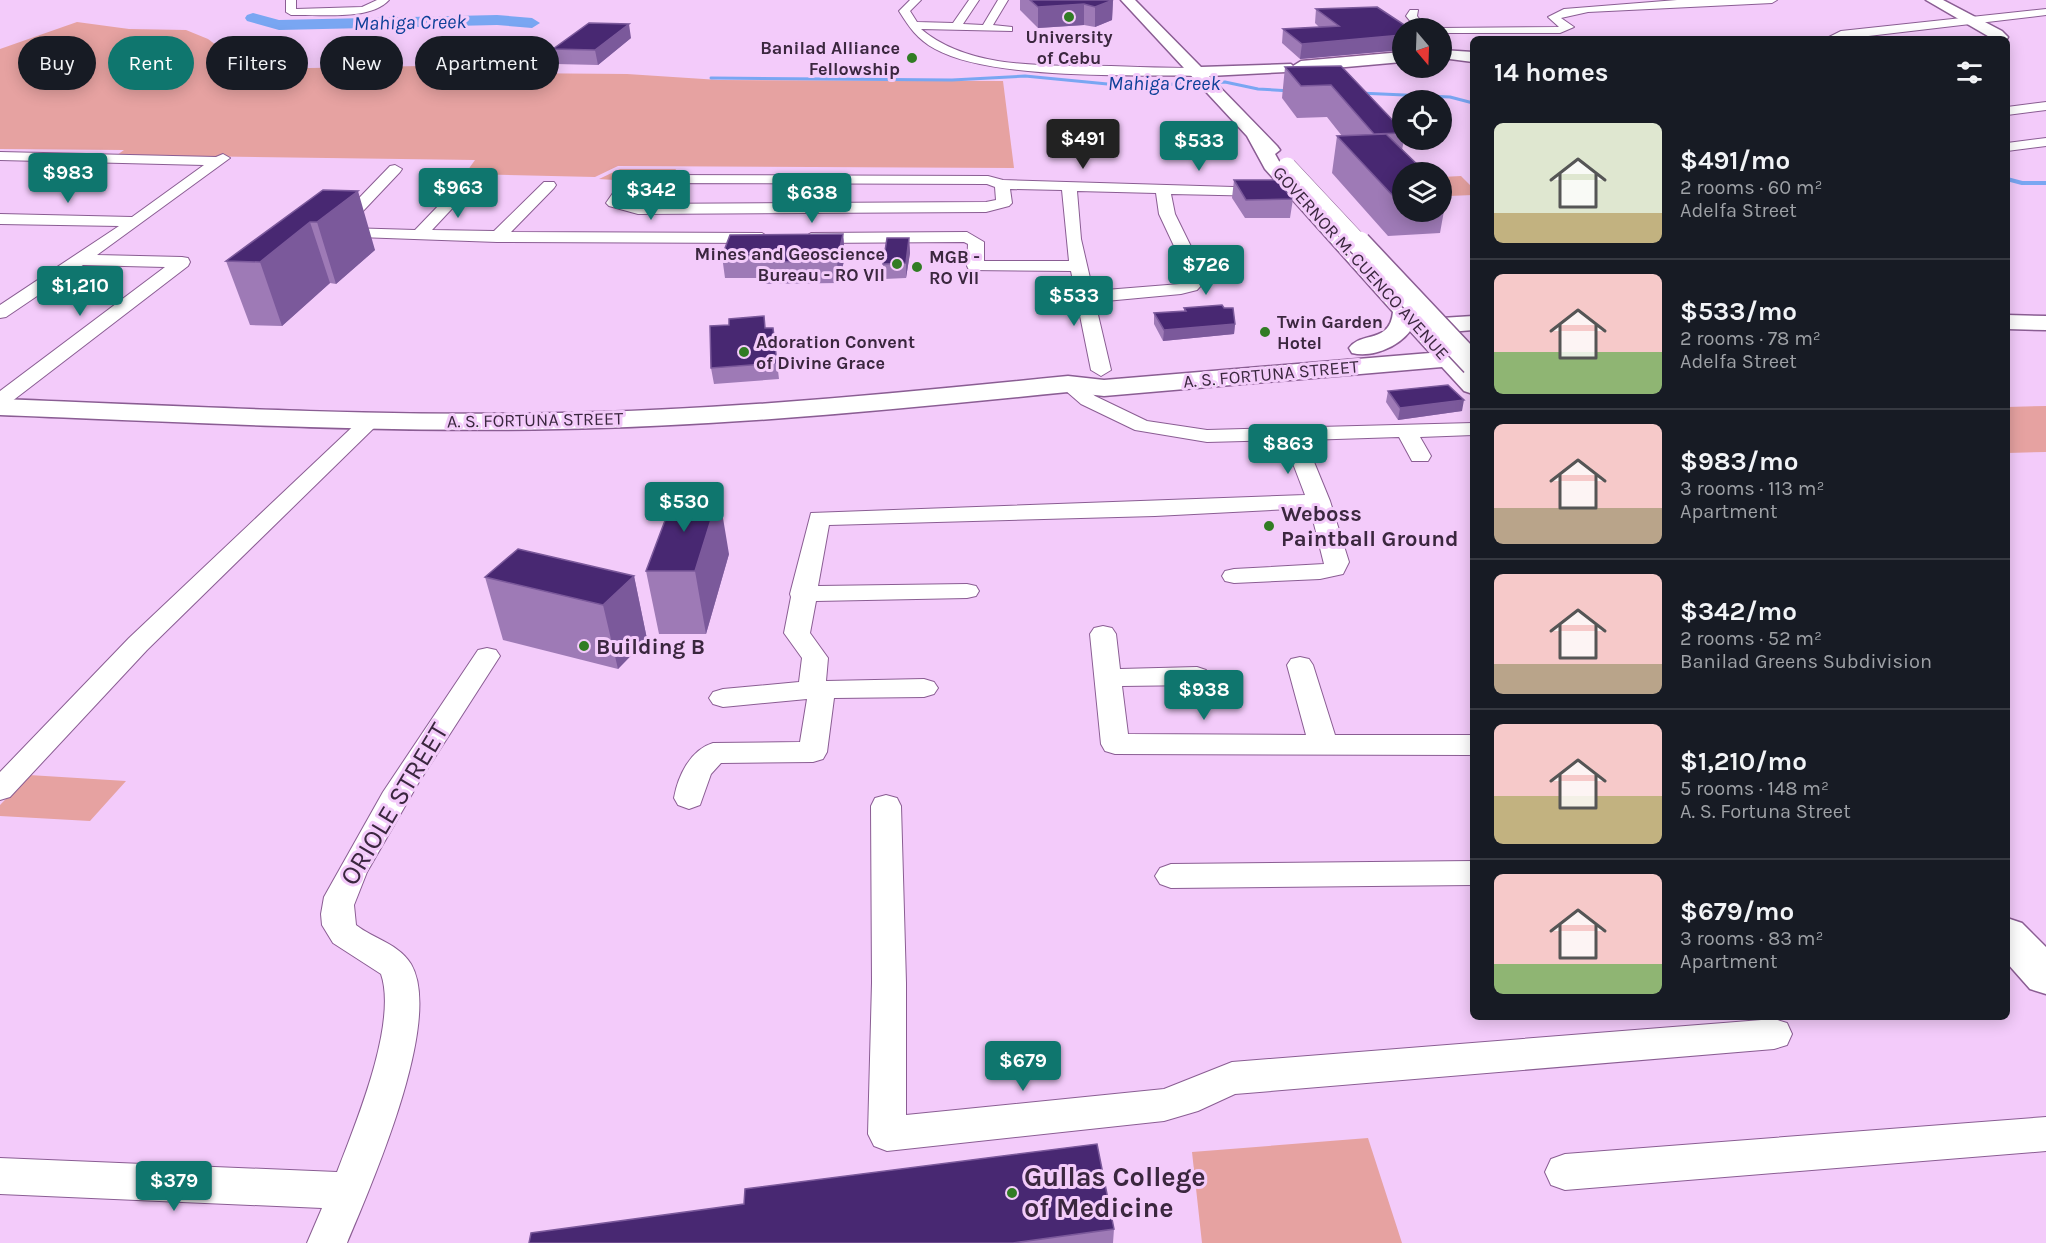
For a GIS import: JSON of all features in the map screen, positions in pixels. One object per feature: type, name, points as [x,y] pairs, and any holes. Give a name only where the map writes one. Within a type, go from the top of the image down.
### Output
[{"type":"main road","name":"GOVERNOR M. CUENCO AVENUE","points":[[1128,0],[1216,88],[1256,135],[1470,361]]},
{"type":"main road","points":[[1933,0],[1999,36]]},
{"type":"main road","points":[[1452,55],[1470,57]]},
{"type":"main road","points":[[1179,72],[1216,88],[1293,66],[1392,58]]},
{"type":"main road","name":"GOVERNOR M. CUENCO AVENUE","points":[[1256,135],[1287,190],[1344,244],[1366,253],[1426,334],[1470,383]]},
{"type":"main road","name":"GOVERNOR M. CUENCO AVENUE","points":[[1256,135],[1293,161],[1375,265],[1387,261],[1467,338]]},
{"type":"main road","points":[[1361,348],[1386,340],[1397,333],[1404,322],[1426,334],[1467,338]]},
{"type":"main road","points":[[2010,322],[2046,323]]},
{"type":"main road","name":"A. S. FORTUNA STREET","points":[[1068,384],[1101,370],[1361,348],[1426,334]]},
{"type":"main road","name":"A. S. FORTUNA STREET","points":[[3,408],[371,420],[558,421],[656,417],[1068,384],[1104,388],[1426,334],[1467,338]]},
{"type":"main road","points":[[2010,938],[2046,976]]},
{"type":"street","points":[[291,0],[291,12],[362,10],[373,8],[384,0]]},
{"type":"street","points":[[916,0],[904,11],[912,25],[936,46],[979,59],[1048,68],[1179,72]]},
{"type":"street","points":[[956,27],[974,0]]},
{"type":"street","points":[[986,28],[1003,0]]},
{"type":"street","points":[[1452,30],[1544,31],[1569,27],[1553,17],[1563,12],[1660,2],[1772,0]]},
{"type":"street","points":[[2026,4],[2044,13]]},
{"type":"street","points":[[1413,18],[1411,16],[1414,12]]},
{"type":"street","points":[[1837,36],[2044,13]]},
{"type":"street","points":[[912,25],[1008,28]]},
{"type":"street","points":[[1544,31],[1555,36]]},
{"type":"street","points":[[1452,39],[1457,44]]},
{"type":"street","points":[[2010,111],[2046,106]]},
{"type":"street","points":[[2010,147],[2046,142]]},
{"type":"street","points":[[0,156],[221,160],[136,222],[0,313]]},
{"type":"street","points":[[394,169],[335,233],[498,237],[775,238]]},
{"type":"street","points":[[1002,184],[1004,203],[992,207],[638,209],[614,203],[627,183],[645,179],[988,180],[1002,184],[1234,189],[1239,192],[1287,190]]},
{"type":"street","points":[[420,235],[471,180]]},
{"type":"street","points":[[498,237],[549,185]]},
{"type":"street","points":[[1069,186],[1073,239],[1101,370]]},
{"type":"street","points":[[1087,297],[1181,289],[1191,286],[1198,279],[1167,214],[1163,188]]},
{"type":"street","points":[[0,219],[136,222]]},
{"type":"street","points":[[799,238],[967,237],[976,242],[975,266],[1080,266]]},
{"type":"street","points":[[3,408],[182,262],[77,260]]},
{"type":"street","points":[[1068,384],[1088,400],[1142,426],[1208,436],[1470,429]]},
{"type":"street","points":[[0,790],[138,644],[371,420]]},
{"type":"street","points":[[1406,431],[1419,456]]},
{"type":"street","points":[[1234,576],[1320,572],[1334,568],[1337,562],[1319,501],[1292,434]]},
{"type":"street","points":[[689,798],[692,781],[700,766],[712,753],[813,752],[817,690],[815,658],[797,633],[802,594],[819,518],[1155,510],[1218,504],[1319,501]]},
{"type":"street","points":[[802,594],[967,591]]},
{"type":"street","points":[[1103,634],[1115,744],[1470,745]]},
{"type":"street","name":"ORIOLE STREET","points":[[327,1243],[350,1191],[387,1083],[399,1036],[402,996],[399,973],[386,957],[352,941],[341,931],[337,917],[340,895],[397,790],[487,656]]},
{"type":"street","points":[[1300,664],[1323,744]]},
{"type":"street","points":[[1107,678],[1197,676]]},
{"type":"street","points":[[723,698],[817,690],[924,688]]},
{"type":"street","points":[[886,806],[889,983],[887,1134],[1164,1105],[1185,1099],[1232,1078],[1774,1034],[1764,1020]]},
{"type":"street","points":[[1171,876],[1470,873]]},
{"type":"street","points":[[1565,1172],[2046,1134]]},
{"type":"street","points":[[0,1176],[350,1191]]},
{"type":"shaded area","points":[[77,22],[129,29],[186,30],[206,38],[206,90],[308,90],[308,68],[320,68],[320,90],[403,90],[403,66],[415,66],[415,90],[559,90],[559,73],[627,74],[719,80],[1003,81],[1014,168],[618,166],[595,177],[465,174],[475,160],[117,155],[124,150],[0,149],[0,49],[18,43],[18,90],[96,90],[96,36],[37,36]]},
{"type":"shaded area","points":[[620,169],[676,169],[672,177],[630,181],[599,179]]},
{"type":"shaded area","points":[[1452,176],[1461,176],[1470,185],[1470,195],[1452,196]]},
{"type":"shaded area","points":[[2046,406],[2046,452],[2010,453],[2010,407]]},
{"type":"shaded area","points":[[29,775],[126,781],[90,821],[0,816],[0,805]]},
{"type":"shaded area","points":[[1368,1138],[1402,1243],[1202,1243],[1192,1152]]},
{"type":"building","points":[[1030,0],[1113,0],[1095,7],[1084,4],[1038,7]]},
{"type":"building","points":[[1377,7],[1394,18],[1392,36],[1302,44],[1283,29],[1339,26],[1316,9]]},
{"type":"building","points":[[589,23],[629,24],[595,50],[559,49],[559,45]]},
{"type":"building","points":[[1341,66],[1392,120],[1392,133],[1374,134],[1331,85],[1301,86],[1285,67]]},
{"type":"building","points":[[1386,134],[1392,140],[1392,150],[1402,150],[1415,162],[1392,162],[1392,195],[1337,136]]},
{"type":"building","points":[[1234,180],[1276,180],[1293,199],[1246,200]]},
{"type":"building","points":[[323,190],[358,191],[317,222],[310,222],[260,262],[226,261]]},
{"type":"building","points":[[843,234],[837,261],[759,262],[761,256],[722,256],[730,235]]},
{"type":"building","points":[[887,238],[909,238],[906,263],[883,264]]},
{"type":"building","points":[[1222,305],[1224,308],[1233,308],[1235,324],[1164,330],[1154,313],[1186,311],[1184,308]]},
{"type":"building","name":"Adoration Convent of Divine Grace","points":[[764,316],[765,328],[773,328],[777,363],[711,368],[710,326],[729,325],[729,319]]},
{"type":"building","points":[[1448,385],[1464,400],[1400,408],[1388,391]]},
{"type":"building","points":[[675,494],[719,494],[695,571],[646,571]]},
{"type":"building","points":[[518,549],[634,576],[603,605],[485,577]]},
{"type":"building","points":[[1097,1144],[1114,1229],[1013,1243],[529,1243],[531,1233],[744,1204],[745,1189]]},
{"type":"waterway","name":"Mahiga Creek","points":[[253,18],[279,25],[497,20],[532,23]]},
{"type":"waterway","name":"Mahiga Creek","points":[[711,78],[952,80],[1025,76],[1128,86],[1225,82],[1258,89],[1291,91]]},
{"type":"waterway","name":"Mahiga Creek","points":[[1359,93],[1450,97],[1470,102]]},
{"type":"waterway","name":"Mahiga Creek","points":[[2010,180],[2022,183],[2046,183]]},
{"type":"place","name":"University of Cebu","points":[[1069,17]]},
{"type":"place","name":"Banilad Alliance Fellowship","points":[[912,58]]},
{"type":"place","name":"Mines and Geoscience Bureau - RO VII","points":[[897,264]]},
{"type":"place","name":"MGB - RO VII","points":[[917,267]]},
{"type":"place","name":"Twin Garden Hotel","points":[[1265,332]]},
{"type":"place","name":"Adoration Convent of Divine Grace","points":[[744,352]]},
{"type":"place","name":"Weboss Paintball Ground","points":[[1269,526]]},
{"type":"place","name":"Building B","points":[[584,646]]},
{"type":"place","name":"Gullas College of Medicine","points":[[1012,1193]]}]
